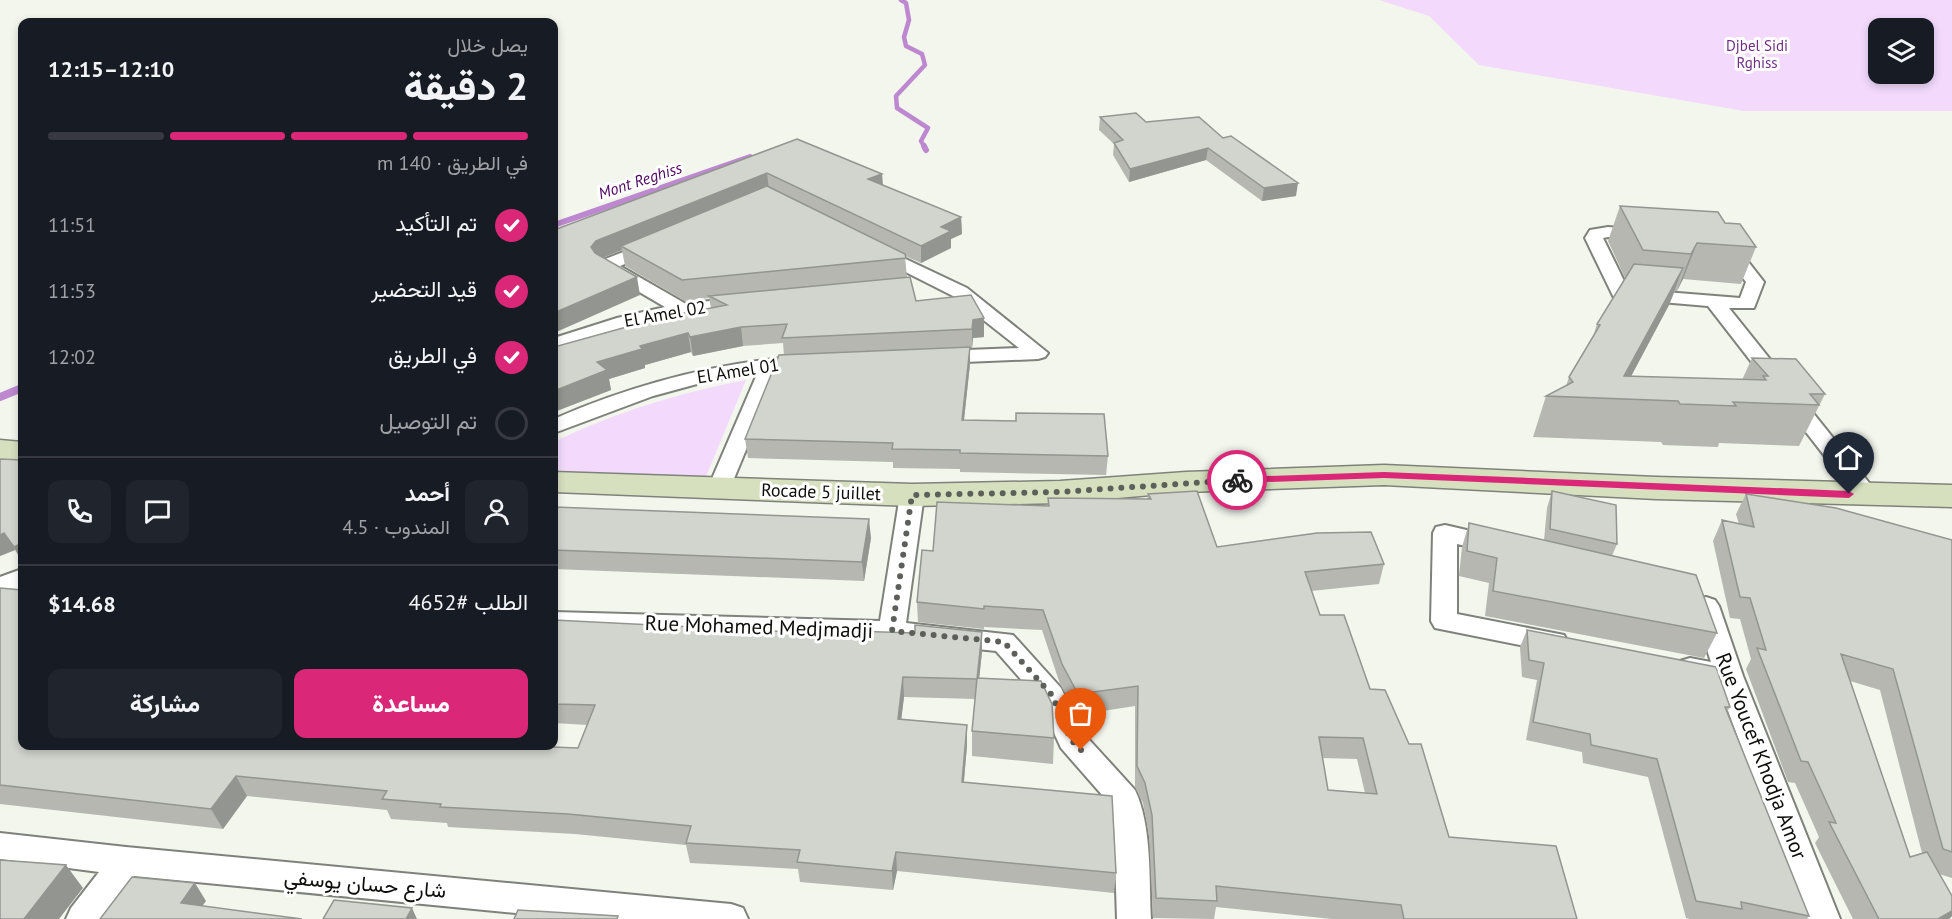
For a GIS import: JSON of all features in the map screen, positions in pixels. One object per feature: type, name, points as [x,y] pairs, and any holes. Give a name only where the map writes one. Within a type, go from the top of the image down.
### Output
[{"type":"main road","points":[[0,450],[18,452]]},
{"type":"main road","name":"Rocade 5 juillet","points":[[558,482],[912,495],[1060,492],[1186,482],[1384,475],[1656,488],[1952,496]]},
{"type":"street","points":[[1714,302],[1747,304],[1755,282],[1726,245],[1710,238],[1608,232],[1596,234],[1594,238],[1621,294],[1714,302],[1866,494]]},
{"type":"street","points":[[672,238],[606,265],[681,309]]},
{"type":"street","points":[[865,244],[960,292],[1038,353],[922,358]]},
{"type":"street","points":[[908,287],[960,292]]},
{"type":"street","name":"El Amel 02","points":[[558,344],[621,321],[681,309],[758,302]]},
{"type":"street","name":"El Amel 01","points":[[558,425],[620,400],[689,379],[748,366],[830,361]]},
{"type":"street","points":[[720,488],[772,363]]},
{"type":"street","points":[[892,631],[912,495]]},
{"type":"street","points":[[1515,550],[1446,533],[1444,621],[1581,647]]},
{"type":"street","points":[[0,590],[18,582]]},
{"type":"street","name":"Rue Youcef Khodja Amor","points":[[1695,592],[1823,919]]},
{"type":"street","name":"Rue Mohamed Medjmadji","points":[[558,621],[892,631],[1004,642],[1052,695],[1071,740],[1124,799],[1130,828],[1134,919]]},
{"type":"street","points":[[1661,663],[1729,676]]},
{"type":"street","name":"شارع حسان يوسفي","points":[[0,846],[126,861],[731,919]]},
{"type":"street","points":[[83,919],[126,861]]},
{"type":"green space","name":"Djbel Sidi Rghiss","points":[[1379,0],[1952,0],[1952,111],[1744,111],[1479,65],[1429,16]]},
{"type":"green space","points":[[746,380],[705,479],[558,470],[558,440],[600,421],[696,391]]},
{"type":"building","points":[[1136,113],[1146,122],[1199,117],[1223,138],[1231,136],[1298,183],[1264,188],[1208,148],[1130,169],[1114,143],[1123,140],[1100,117]]},
{"type":"building","points":[[797,139],[882,174],[868,179],[961,217],[941,227],[951,231],[921,246],[767,173],[596,241],[591,247],[595,253],[637,277],[558,311],[558,229]]},
{"type":"building","points":[[767,186],[905,254],[906,258],[682,280],[621,246]]},
{"type":"building","points":[[1620,206],[1718,212],[1725,223],[1740,224],[1756,247],[1697,243],[1691,254],[1643,250]]},
{"type":"building","points":[[1634,264],[1683,268],[1624,376],[1766,380],[1763,376],[1768,376],[1752,358],[1796,359],[1825,394],[1810,394],[1819,405],[1733,402],[1736,406],[1680,404],[1678,401],[1546,396],[1573,382],[1569,377],[1600,325],[1597,324]]},
{"type":"building","points":[[910,277],[916,301],[971,295],[984,318],[973,320],[972,329],[782,338],[787,324],[741,327],[690,337],[688,333],[640,346],[642,349],[597,362],[607,370],[558,389],[558,346],[659,318],[727,305],[709,296]]},
{"type":"building","points":[[970,347],[962,420],[1016,421],[1016,413],[1104,414],[1108,456],[960,453],[960,450],[892,449],[893,443],[745,439],[779,355]]},
{"type":"building","points":[[0,459],[18,460],[18,545],[14,547],[4,533],[0,535]]},
{"type":"building","points":[[1197,491],[1217,547],[1317,533],[1371,532],[1384,564],[1305,572],[1320,615],[1344,615],[1370,689],[1385,690],[1409,744],[1421,744],[1449,837],[1556,846],[1577,919],[1404,919],[1401,905],[1216,886],[1217,901],[1156,898],[1152,815],[1145,783],[1137,766],[1138,686],[1078,694],[1062,664],[1043,610],[984,606],[984,609],[917,602],[922,550],[933,551],[937,502],[1049,506],[1048,498],[1151,499],[1148,494]],"holes":[[[1319,737],[1363,738],[1377,794],[1328,790]]]},
{"type":"building","points":[[1552,491],[1616,505],[1617,544],[1550,529]]},
{"type":"building","points":[[1746,494],[1836,508],[1952,540],[1952,852],[1943,849],[1893,669],[1841,654],[1910,857],[1927,852],[1952,896],[1952,911],[1938,919],[1879,919],[1829,822],[1836,823],[1808,762],[1801,761],[1757,648],[1766,650],[1750,598],[1740,597],[1722,520],[1754,527]]},
{"type":"building","points":[[558,507],[869,519],[862,562],[558,550]]},
{"type":"building","points":[[1469,523],[1696,575],[1717,633],[1493,591],[1497,558],[1467,551]]},
{"type":"building","points":[[0,588],[18,590],[18,750],[558,750],[558,747],[578,748],[595,705],[558,704],[558,620],[851,635],[852,631],[915,633],[915,625],[982,632],[977,679],[903,677],[898,719],[967,725],[962,782],[1112,796],[1116,873],[896,852],[892,871],[797,862],[800,850],[686,843],[691,826],[568,814],[440,807],[441,804],[382,799],[387,791],[236,776],[211,809],[0,785]]},
{"type":"building","points":[[1527,630],[1716,667],[1730,707],[1725,707],[1809,916],[1741,902],[1742,909],[1696,901],[1657,759],[1591,745],[1590,734],[1533,722],[1544,663],[1529,660]]},
{"type":"building","points":[[977,678],[1041,681],[1052,704],[1054,738],[972,731]]},
{"type":"building","points":[[0,860],[66,865],[24,919],[0,919]]},
{"type":"building","points":[[132,877],[195,883],[181,903],[302,919],[100,919]]},
{"type":"building","points":[[334,900],[412,908],[406,919],[323,919]]},
{"type":"building","points":[[518,910],[618,916],[617,919],[514,919]]},
{"type":"waterway","points":[[901,0],[906,3],[909,20],[904,37],[906,46],[922,54],[925,65],[896,96],[897,108],[928,128],[921,141],[925,148]]},
{"type":"waterway","name":"Mont Reghiss","points":[[558,224],[750,157]]},
{"type":"waterway","name":"Mont Reghiss","points":[[0,397],[18,390]]},
{"type":"way so far","points":[[1081,750],[1071,740],[1052,695],[1004,642],[892,631],[912,495],[1060,492],[1237,480]]},
{"type":"route","points":[[1237,480],[1384,475],[1656,488],[1849,494]]}]
